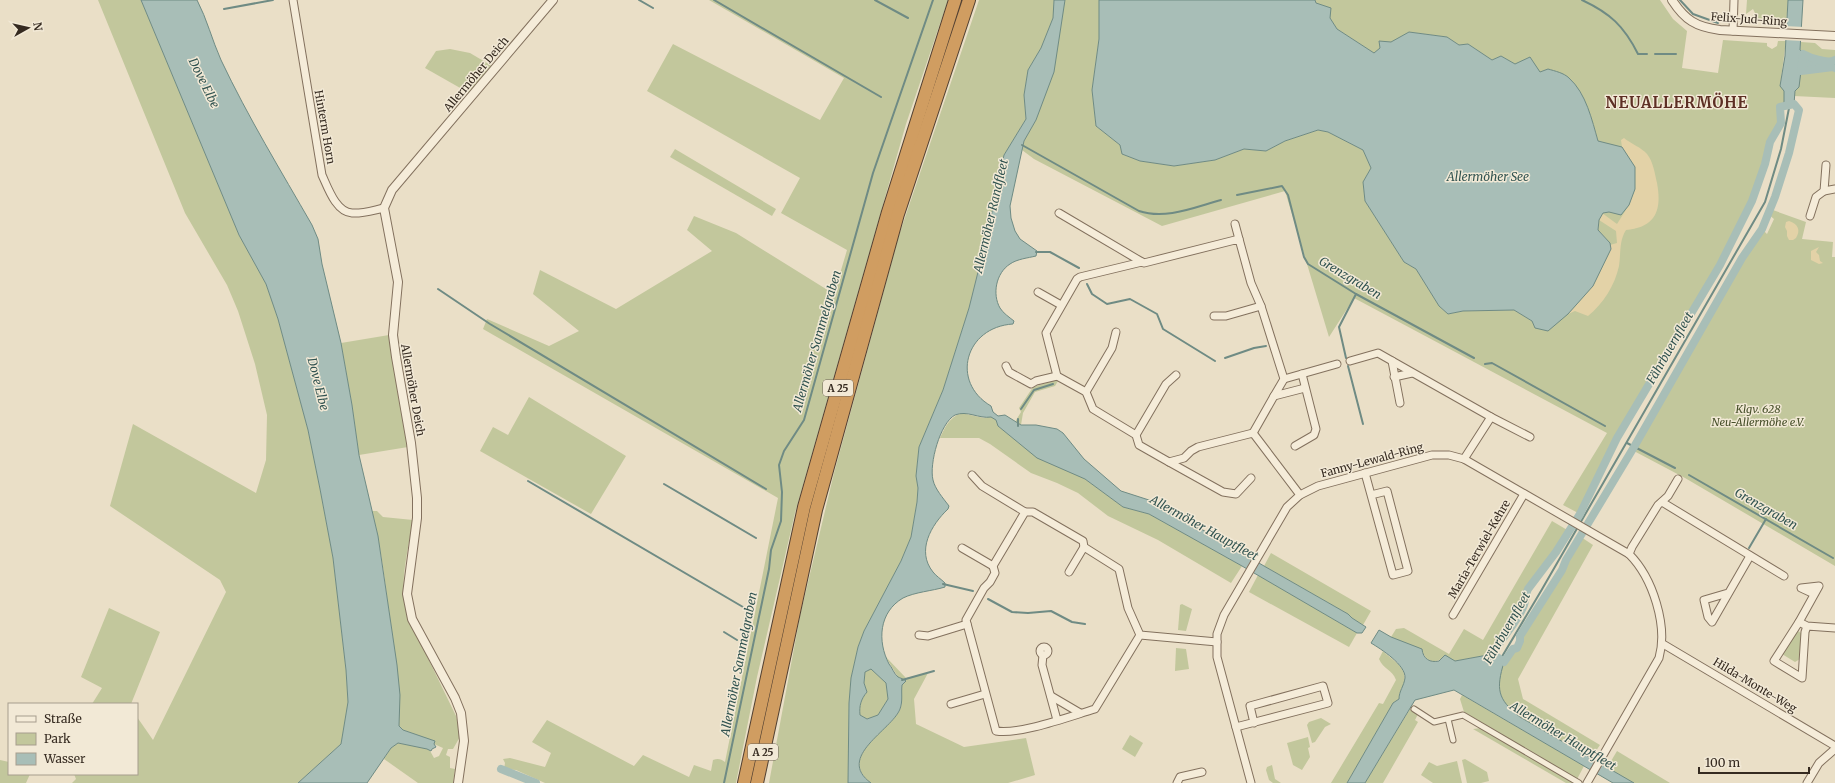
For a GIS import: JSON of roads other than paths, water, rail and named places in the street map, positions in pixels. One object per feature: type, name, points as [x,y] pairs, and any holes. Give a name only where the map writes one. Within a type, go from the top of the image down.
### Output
[{"type":"highway","name":"A 25","points":[[744,783],[804,507],[888,212],[955,0]]},
{"type":"highway","name":"A 25","points":[[756,783],[816,510],[898,214],[968,0]]},
{"type":"street","name":"Hinterm Horn","points":[[293,0],[322,175],[332,196],[343,210],[352,213],[384,208]]},
{"type":"street","name":"Allermöher Deich","points":[[458,783],[464,741],[461,713],[412,619],[408,603],[407,582],[417,518],[417,498],[411,443],[394,345],[393,335],[398,282],[384,208],[392,190],[553,0]]},
{"type":"street","name":"Felix-Jud-Ring","points":[[1672,0],[1690,21],[1703,28],[1835,36]]},
{"type":"street","points":[[1733,31],[1734,0]]},
{"type":"street","points":[[1824,191],[1826,165]]},
{"type":"street","points":[[1810,216],[1816,197],[1824,191],[1835,189]]},
{"type":"street","points":[[1059,213],[1142,262]]},
{"type":"street","points":[[1235,224],[1251,283],[1261,306],[1284,379]]},
{"type":"street","points":[[1057,376],[1046,333],[1061,305],[1080,277],[1142,262],[1144,263],[1239,239]]},
{"type":"street","points":[[1038,292],[1061,305]]},
{"type":"street","points":[[1214,316],[1226,316],[1261,306]]},
{"type":"street","points":[[1086,392],[1112,348],[1116,332]]},
{"type":"street","points":[[1350,361],[1378,353],[1491,417],[1530,437]]},
{"type":"street","points":[[1392,361],[1400,403]]},
{"type":"street","points":[[1169,462],[1184,458],[1198,447],[1253,433],[1284,379],[1337,364]]},
{"type":"street","points":[[1006,366],[1009,372],[1031,384],[1036,381],[1057,376],[1086,392],[1093,410],[1136,435],[1139,445],[1224,492],[1236,494],[1251,478]]},
{"type":"street","points":[[1394,377],[1412,373]]},
{"type":"street","points":[[1295,446],[1314,435],[1316,429],[1302,374]]},
{"type":"street","points":[[1136,435],[1166,384],[1176,375]]},
{"type":"street","points":[[1274,396],[1306,388]]},
{"type":"street","points":[[1464,459],[1491,417]]},
{"type":"street","points":[[1253,433],[1300,495]]},
{"type":"street","name":"Fanny-Lewald-Ring","points":[[1250,783],[1217,657],[1216,642],[1219,627],[1224,615],[1287,507],[1300,495],[1318,486],[1432,455],[1449,455],[1464,459],[1629,554],[1640,565],[1649,581],[1658,614],[1663,644],[1655,667],[1588,783]]},
{"type":"street","points":[[1365,473],[1371,495],[1393,575],[1408,571],[1387,491],[1371,495]]},
{"type":"street","points":[[972,475],[982,486],[1024,512],[1033,512],[1083,541],[1084,547],[1069,572]]},
{"type":"street","points":[[1629,554],[1658,505],[1662,502],[1678,479]]},
{"type":"street","name":"Maria-Terwiel-Kehre","points":[[1453,615],[1524,494]]},
{"type":"street","points":[[1662,502],[1784,576]]},
{"type":"street","points":[[993,566],[1024,512]]},
{"type":"street","points":[[1084,547],[1119,568],[1128,608],[1140,635]]},
{"type":"street","points":[[962,548],[993,566],[995,573],[990,582],[984,588],[966,620],[996,731],[1004,732],[1022,730],[1095,709],[1140,635]]},
{"type":"street","points":[[1728,593],[1750,556]]},
{"type":"street","points":[[1807,626],[1803,663],[1805,680],[1774,661],[1799,622],[1814,594]]},
{"type":"street","points":[[1799,622],[1807,626],[1835,628]]},
{"type":"street","points":[[918,635],[928,636],[967,624]]},
{"type":"street","points":[[1140,635],[1216,642]]},
{"type":"street","name":"Hilda-Monte-Weg","points":[[1663,644],[1835,747]]},
{"type":"street","points":[[1043,655],[1042,665],[1057,720]]},
{"type":"street","points":[[1793,673],[1803,663]]},
{"type":"street","points":[[1236,727],[1254,723],[1328,703],[1323,686],[1250,706],[1254,723]]},
{"type":"street","points":[[951,704],[985,694]]},
{"type":"street","points":[[1050,696],[1080,713]]},
{"type":"street","points":[[1414,709],[1434,722],[1464,715],[1579,783]]},
{"type":"street","points":[[1448,719],[1453,740]]},
{"type":"street","points":[[1807,783],[1819,763],[1835,747]]},
{"type":"street","points":[[1177,783],[1180,777],[1202,772]]},
{"type":"water","name":"Dove Elbe","points":[[141,0],[197,0],[231,81],[265,144],[312,225],[318,239],[322,264],[341,343],[359,455],[378,536],[397,665],[400,695],[399,726],[403,730],[435,741],[434,744],[436,747],[431,751],[398,743],[391,748],[367,783],[298,783],[341,744],[348,702],[346,670],[333,558],[320,489],[308,430],[278,319],[266,284],[239,235]]},
{"type":"water","points":[[1054,0],[1065,0],[1054,72],[1036,120],[1024,141],[1010,206],[1011,218],[1015,231],[1020,239],[1037,251],[1036,256],[1013,262],[1001,273],[997,284],[996,296],[1000,308],[1014,321],[1013,324],[997,327],[984,335],[974,345],[969,357],[967,370],[970,383],[978,396],[991,406],[993,412],[998,416],[1005,415],[1021,425],[1036,425],[1057,429],[1063,433],[1084,459],[1121,491],[1152,501],[1174,513],[1348,614],[1366,627],[1362,633],[1357,633],[1149,514],[1123,507],[1085,479],[1037,458],[998,426],[996,420],[991,417],[982,417],[964,413],[955,415],[950,419],[940,435],[934,455],[932,473],[936,487],[949,506],[931,530],[926,547],[928,564],[934,573],[945,583],[945,587],[913,594],[903,598],[889,611],[885,619],[882,628],[882,637],[885,655],[897,676],[906,681],[902,685],[901,706],[895,717],[869,744],[862,754],[859,763],[862,773],[871,783],[848,783],[849,703],[851,678],[858,647],[864,631],[901,561],[911,537],[917,502],[918,488],[916,476],[919,447],[943,390],[969,308],[987,236],[1004,155],[1026,119],[1024,95],[1028,70],[1041,48],[1053,18]],"holes":[[[871,669],[886,683],[888,699],[878,715],[867,719],[860,715],[861,703],[867,692],[864,683],[865,672]]]},
{"type":"water","name":"Allermöher See","points":[[1099,0],[1315,0],[1316,3],[1331,8],[1330,18],[1337,29],[1374,53],[1380,48],[1379,41],[1391,42],[1409,32],[1447,37],[1459,45],[1468,44],[1492,60],[1501,56],[1515,64],[1530,57],[1540,72],[1548,69],[1565,75],[1575,84],[1584,99],[1591,116],[1598,141],[1622,147],[1635,167],[1635,189],[1629,205],[1621,215],[1609,212],[1603,213],[1599,220],[1598,230],[1610,243],[1611,249],[1593,286],[1568,314],[1548,331],[1535,328],[1532,321],[1514,310],[1463,311],[1448,314],[1439,306],[1416,269],[1404,262],[1365,201],[1363,182],[1371,168],[1363,150],[1328,132],[1318,130],[1285,141],[1266,151],[1244,149],[1215,160],[1174,166],[1140,161],[1122,154],[1120,145],[1096,126],[1092,90],[1099,39]]},
{"type":"water","points":[[1788,0],[1803,0],[1800,50],[1807,56],[1817,60],[1835,60],[1835,68],[1801,71],[1799,87],[1795,91],[1794,104],[1780,107],[1784,102],[1784,91],[1780,86],[1785,56]]},
{"type":"water","points":[[1379,630],[1391,637],[1422,649],[1425,658],[1430,661],[1439,661],[1445,655],[1455,661],[1493,654],[1504,662],[1499,687],[1503,699],[1512,711],[1634,783],[1613,783],[1454,690],[1415,700],[1365,783],[1347,783],[1393,703],[1399,699],[1405,678],[1402,668],[1386,653],[1371,643]]},
{"type":"waterway","points":[[224,9],[273,0]]},
{"type":"waterway","points":[[639,0],[653,8]]},
{"type":"waterway","points":[[714,0],[881,97]]},
{"type":"waterway","points":[[875,0],[908,18]]},
{"type":"waterway","name":"Allermöher Sammelgraben","points":[[724,783],[769,569],[771,550],[781,521],[782,492],[779,465],[784,451],[804,420],[873,173],[933,0]]},
{"type":"waterway","points":[[1582,0],[1601,10],[1615,21],[1622,28],[1638,54],[1647,54]]},
{"type":"waterway","points":[[1680,0],[1693,14],[1718,23]]},
{"type":"waterway","points":[[1655,54],[1676,54]]},
{"type":"waterway","points":[[1835,60],[1824,61],[1814,59],[1803,54],[1801,71],[1835,68]]},
{"type":"waterway","name":"Fährbuernfleet","points":[[1500,660],[1765,202],[1781,149],[1790,103]]},
{"type":"waterway","name":"Fährbuernfleet","points":[[1794,104],[1799,110],[1789,153],[1775,197],[1762,229],[1742,258],[1634,447],[1566,560],[1562,570],[1520,636],[1520,641],[1517,648],[1513,649],[1504,662],[1493,654],[1521,612],[1528,589],[1556,552],[1580,514],[1617,438],[1720,265],[1752,201],[1765,164],[1770,142],[1781,123],[1780,107],[1794,104]]},
{"type":"waterway","points":[[1022,145],[1139,211],[1160,214],[1180,212],[1221,200]]},
{"type":"waterway","name":"Grenzgraben","points":[[1237,195],[1282,186],[1288,195],[1304,257],[1308,264],[1356,294],[1474,358]]},
{"type":"waterway","points":[[1036,252],[1050,252],[1079,268]]},
{"type":"waterway","points":[[1087,284],[1092,294],[1107,304],[1130,299],[1157,314],[1163,329],[1215,361]]},
{"type":"waterway","points":[[438,289],[490,324],[766,489]]},
{"type":"waterway","points":[[1346,358],[1339,327],[1356,294]]},
{"type":"waterway","points":[[1225,358],[1254,348],[1266,346]]},
{"type":"waterway","name":"Grenzgraben","points":[[1485,364],[1492,363],[1605,426]]},
{"type":"waterway","points":[[1348,366],[1363,424]]},
{"type":"waterway","points":[[1021,409],[1034,390],[1053,384]]},
{"type":"waterway","points":[[1018,419],[1018,426]]},
{"type":"waterway","name":"Grenzgraben","points":[[1627,443],[1675,468]]},
{"type":"waterway","name":"Grenzgraben","points":[[1689,475],[1833,558]]},
{"type":"waterway","points":[[528,481],[743,607]]},
{"type":"waterway","points":[[664,484],[756,538]]},
{"type":"waterway","points":[[1749,548],[1766,519]]},
{"type":"waterway","points":[[943,584],[973,591]]},
{"type":"waterway","points":[[988,599],[1012,612],[1028,613],[1051,611],[1072,622],[1085,624]]},
{"type":"waterway","points":[[724,632],[737,640]]},
{"type":"waterway","points":[[902,680],[934,671]]},
{"type":"waterway","points":[[501,769],[536,783]]},
{"type":"district","name":"NEUALLERMÖHE","points":[[1677,103]]},
{"type":"water label","name":"Allermöher Randfleet","points":[[991,216]]},
{"type":"water label","name":"Allermöher Hauptfleet","points":[[1204,528]]},
{"type":"water label","name":"Allermöher Hauptfleet","points":[[1563,736]]},
{"type":"park label","name":"Klgv. 628 Neu-Allermöhe e.V.","points":[[1758,415]]}]
